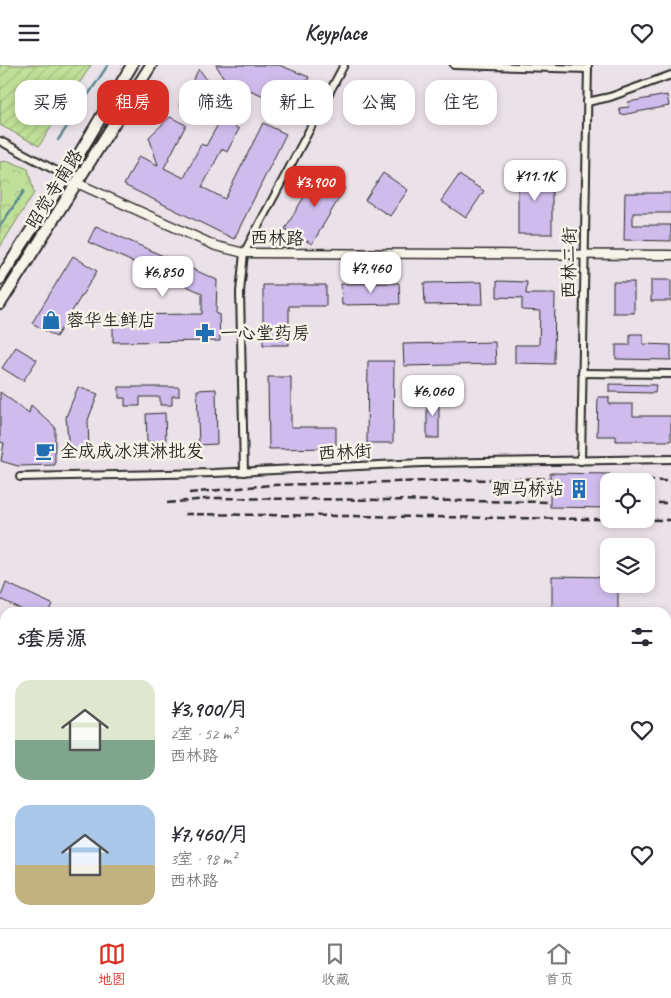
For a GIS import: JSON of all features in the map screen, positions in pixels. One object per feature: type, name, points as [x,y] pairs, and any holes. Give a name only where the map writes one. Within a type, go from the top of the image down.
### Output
[{"type":"main road","name":"昭觉寺南路","points":[[0,279],[66,176],[132,65]]},
{"type":"main road","name":"昭觉寺南路","points":[[0,304],[151,65]]},
{"type":"street","points":[[244,472],[240,292],[244,253],[344,65]]},
{"type":"street","points":[[454,65],[588,67]]},
{"type":"street","name":"西林二街","points":[[581,461],[588,67]]},
{"type":"street","points":[[587,102],[610,97],[671,75]]},
{"type":"street","points":[[0,141],[66,176]]},
{"type":"street","name":"西林路","points":[[77,183],[216,246],[244,253],[671,255]]},
{"type":"street","points":[[582,373],[671,374]]},
{"type":"street","name":"西林街","points":[[20,477],[244,472],[422,463],[671,459]]},
{"type":"green space","points":[[0,65],[91,65],[81,80],[15,80],[15,125],[52,125],[39,146],[0,125]]},
{"type":"green space","points":[[9,161],[28,169],[34,193],[0,247],[0,162]]},
{"type":"building","points":[[216,65],[279,65],[309,77],[308,80],[261,80],[261,95],[251,91],[251,80],[225,80]]},
{"type":"building","points":[[199,69],[207,80],[193,80]]},
{"type":"building","points":[[667,95],[669,106],[621,115],[619,108],[629,107],[628,102]]},
{"type":"building","points":[[169,118],[179,122],[179,125],[186,125],[164,168],[184,178],[201,144],[206,146],[218,125],[232,125],[239,129],[227,152],[222,149],[202,187],[225,199],[262,125],[267,125],[286,134],[234,239],[124,185],[139,156],[158,165],[149,137],[162,125],[169,125]]},
{"type":"building","points":[[518,170],[552,170],[552,234],[518,234]]},
{"type":"building","points":[[318,173],[345,188],[312,244],[285,229]]},
{"type":"building","points":[[383,173],[408,190],[390,216],[365,200]]},
{"type":"building","points":[[459,175],[484,191],[466,218],[441,201]]},
{"type":"building","points":[[625,193],[671,193],[671,213],[633,213],[633,225],[671,225],[671,241],[624,240]]},
{"type":"building","points":[[96,226],[217,280],[216,314],[219,314],[220,341],[113,342],[113,315],[202,314],[202,293],[88,242]]},
{"type":"building","points":[[73,256],[97,271],[56,337],[32,323]]},
{"type":"building","points":[[651,280],[671,280],[671,301],[651,301]]},
{"type":"building","points":[[497,281],[527,282],[526,294],[555,294],[554,364],[515,363],[515,345],[539,345],[540,311],[522,310],[522,298],[497,297]]},
{"type":"building","points":[[482,282],[483,304],[425,305],[424,283]]},
{"type":"building","points":[[613,282],[634,282],[634,313],[613,313]]},
{"type":"building","points":[[399,283],[400,304],[342,305],[341,284]]},
{"type":"building","points":[[263,285],[326,285],[326,306],[289,306],[289,345],[263,345]]},
{"type":"building","points":[[630,334],[643,334],[643,344],[671,345],[671,360],[616,359],[616,345],[630,345]]},
{"type":"building","points":[[495,342],[496,364],[404,366],[403,344]]},
{"type":"building","points":[[16,347],[37,360],[23,381],[2,368]]},
{"type":"building","points":[[368,361],[394,361],[393,443],[367,443]]},
{"type":"building","points":[[268,377],[291,377],[291,427],[336,427],[336,448],[269,449]]},
{"type":"building","points":[[609,384],[656,385],[655,393],[609,392]]},
{"type":"building","points":[[78,387],[98,394],[88,420],[89,450],[69,451],[66,417]]},
{"type":"building","points":[[119,387],[179,387],[179,396],[172,396],[172,405],[160,405],[160,397],[140,397],[140,406],[125,406],[125,398],[119,398]]},
{"type":"building","points":[[216,389],[217,444],[199,445],[197,390]]},
{"type":"building","points":[[0,392],[29,413],[31,405],[55,427],[55,465],[18,466],[1,461],[4,443],[0,442]]},
{"type":"building","points":[[427,396],[439,396],[439,438],[427,438]]},
{"type":"building","points":[[598,397],[609,397],[609,404],[633,404],[633,416],[671,416],[671,441],[616,441],[616,436],[597,436]]},
{"type":"building","points":[[165,413],[166,442],[147,442],[146,414]]},
{"type":"building","name":"驷马桥站","points":[[550,473],[600,474],[600,508],[550,507]]},
{"type":"building","points":[[552,576],[600,577],[600,593],[618,593],[618,607],[552,607]]},
{"type":"building","points":[[6,583],[52,604],[51,607],[17,607],[0,599]]},
{"type":"waterway","points":[[58,140],[108,65]]},
{"type":"waterway","points":[[0,226],[24,191]]},
{"type":"railway","points":[[189,493],[270,485],[550,478]]},
{"type":"railway","points":[[655,481],[671,481]]},
{"type":"railway","points":[[167,503],[216,498],[550,502]]},
{"type":"railway","points":[[655,503],[671,503]]},
{"type":"railway","points":[[185,514],[671,520]]},
{"type":"place","name":"蓉华生鲜店","points":[[51,320]]},
{"type":"place","name":"一心堂药房","points":[[205,333]]},
{"type":"place","name":"全成成冰淇淋批发","points":[[45,451]]},
{"type":"place","name":"驷马桥站","points":[[579,489]]}]
